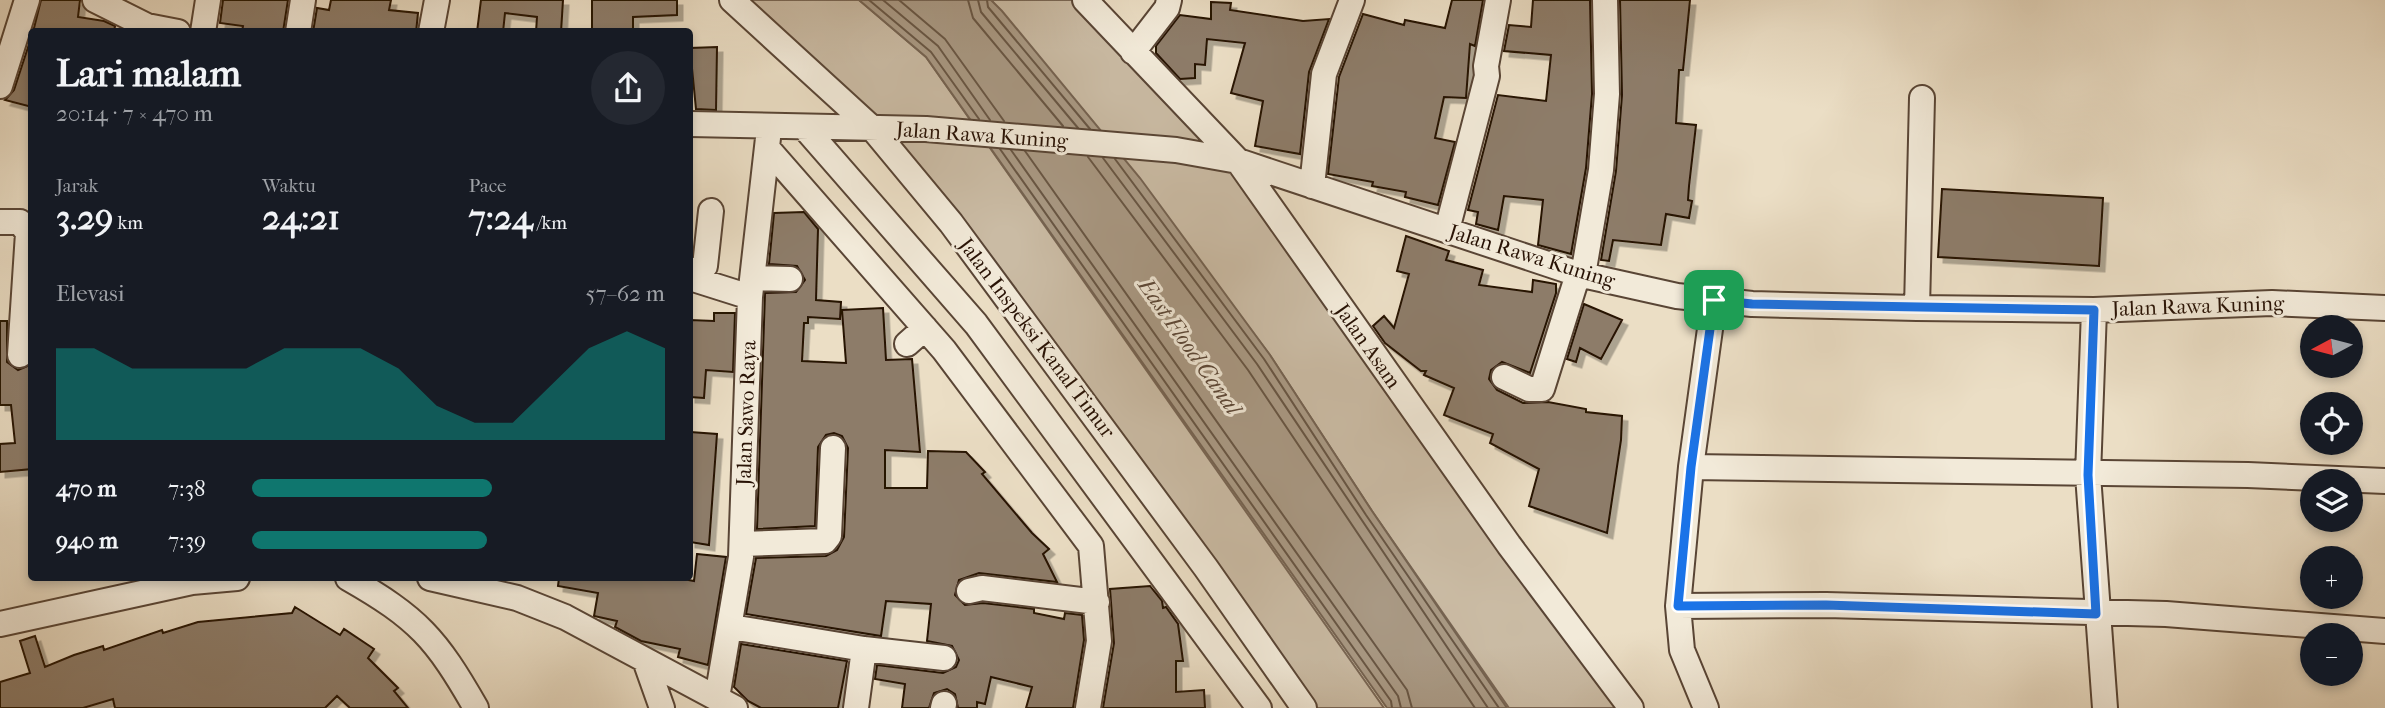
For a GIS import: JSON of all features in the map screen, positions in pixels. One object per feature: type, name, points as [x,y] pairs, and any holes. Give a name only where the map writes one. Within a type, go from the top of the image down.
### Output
[{"type":"street","points":[[0,86],[27,0]]},
{"type":"street","points":[[95,0],[148,26],[158,28]]},
{"type":"street","points":[[204,28],[208,0]]},
{"type":"street","points":[[299,28],[303,0]]},
{"type":"street","points":[[432,28],[437,0]]},
{"type":"street","name":"Jalan Inspeksi Kanal Timur","points":[[732,0],[873,130],[951,223],[1206,568],[1304,708]]},
{"type":"street","name":"Jalan Asam","points":[[1085,0],[1238,161],[1501,533],[1632,708]]},
{"type":"street","points":[[1133,52],[1167,8],[1169,0]]},
{"type":"street","points":[[1312,186],[1324,74],[1352,0]]},
{"type":"street","points":[[1447,230],[1487,76],[1498,0]]},
{"type":"street","points":[[1504,377],[1529,389],[1542,389],[1580,275],[1601,170],[1607,94],[1605,0]]},
{"type":"street","points":[[1917,309],[1922,98]]},
{"type":"street","name":"Jalan Rawa Kuning","points":[[693,125],[768,138],[805,128],[926,129],[1175,150],[1238,161],[1580,275],[1677,296],[1752,304],[1917,309],[2094,310],[2272,303],[2385,308]]},
{"type":"street","points":[[805,128],[976,324],[1259,708]]},
{"type":"street","points":[[768,138],[916,336],[1091,558],[1099,641],[1088,708]]},
{"type":"street","name":"Jalan Sawo Raya","points":[[726,703],[731,627],[742,544],[751,287],[768,138]]},
{"type":"street","points":[[693,271],[705,266],[711,211]]},
{"type":"street","points":[[0,222],[20,222],[28,233],[17,355]]},
{"type":"street","points":[[693,278],[751,287],[790,279]]},
{"type":"street","points":[[1706,708],[1682,649],[1678,606],[1691,467],[1714,300]]},
{"type":"street","points":[[2094,310],[2088,475],[2096,614],[2105,708]]},
{"type":"street","points":[[742,544],[825,541],[829,536],[833,448]]},
{"type":"street","points":[[1691,467],[2088,475],[2248,475],[2385,481]]},
{"type":"street","points":[[1091,558],[1126,527]]},
{"type":"street","points":[[0,624],[93,590],[181,581]]},
{"type":"street","points":[[359,581],[386,588],[428,633],[447,657],[476,708]]},
{"type":"street","points":[[457,581],[519,588],[646,663],[726,703]]},
{"type":"street","points":[[968,591],[982,588],[1097,602]]},
{"type":"street","points":[[1678,606],[1826,605],[2166,614],[2385,631]]},
{"type":"street","points":[[731,627],[864,649],[944,658]]},
{"type":"street","points":[[856,708],[864,649]]},
{"type":"street","points":[[646,663],[662,708]]},
{"type":"shaded area","points":[[732,0],[859,0],[926,57],[1384,708],[1299,708],[934,202]]},
{"type":"shaded area","points":[[991,0],[1085,0],[1238,161],[1628,708],[1509,708],[1372,511],[1270,355],[1094,123]]},
{"type":"water","name":"East Flood Canal","points":[[859,0],[991,0],[1002,11],[1140,178],[1270,355],[1372,511],[1507,708],[1387,708],[926,57]]},
{"type":"building","points":[[41,0],[80,0],[78,17],[104,21],[115,26],[115,28],[34,28]]},
{"type":"building","points":[[223,0],[288,0],[284,28],[243,28],[220,23]]},
{"type":"building","points":[[331,0],[391,0],[389,10],[418,13],[416,28],[314,28],[317,8],[329,10]]},
{"type":"building","points":[[481,0],[563,0],[561,28],[536,28],[537,17],[505,13],[503,28],[478,28]]},
{"type":"building","points":[[592,0],[677,0],[677,15],[633,17],[633,28],[592,28]]},
{"type":"building","points":[[1452,0],[1483,0],[1475,46],[1470,44],[1466,98],[1444,97],[1435,138],[1455,142],[1438,205],[1405,197],[1406,192],[1372,186],[1373,182],[1328,174],[1339,77],[1363,14],[1404,25],[1405,20],[1445,28]]},
{"type":"building","points":[[1533,0],[1590,0],[1592,94],[1586,168],[1571,254],[1538,245],[1543,200],[1504,196],[1498,230],[1476,224],[1478,212],[1468,210],[1498,95],[1546,101],[1551,55],[1504,51],[1509,25],[1531,27]]},
{"type":"building","points":[[1620,0],[1690,0],[1683,70],[1679,70],[1676,123],[1696,125],[1689,186],[1688,200],[1692,201],[1689,218],[1666,214],[1661,245],[1613,240],[1609,261],[1601,260],[1616,171],[1622,95]]},
{"type":"building","points":[[1211,2],[1231,3],[1230,10],[1303,21],[1329,19],[1309,72],[1300,154],[1255,146],[1263,101],[1231,93],[1245,43],[1207,39],[1205,65],[1195,64],[1195,78],[1180,79],[1156,53],[1156,46],[1180,15],[1211,19]]},
{"type":"building","points":[[28,47],[28,106],[5,100],[14,90]]},
{"type":"building","points":[[717,47],[716,110],[696,109],[693,48]]},
{"type":"building","points":[[1942,189],[2103,198],[2099,266],[1938,257]]},
{"type":"building","points":[[804,212],[818,229],[816,300],[841,302],[840,319],[808,317],[808,323],[804,323],[802,361],[846,363],[842,310],[883,308],[886,360],[912,359],[920,452],[885,450],[885,488],[927,488],[928,451],[966,452],[985,472],[982,474],[1049,549],[1043,554],[1057,582],[979,573],[959,580],[955,595],[965,605],[983,603],[1034,609],[1034,613],[1064,619],[1065,613],[1082,615],[1084,640],[1073,708],[1026,708],[1032,687],[991,677],[985,704],[977,702],[977,708],[958,708],[955,694],[947,689],[934,693],[929,708],[902,708],[905,684],[875,679],[877,665],[943,673],[956,667],[959,660],[952,646],[927,641],[931,604],[886,601],[881,636],[746,614],[756,558],[826,556],[837,550],[844,537],[848,448],[842,436],[834,433],[826,435],[818,447],[815,526],[757,529],[765,293],[796,292],[805,280],[797,266],[769,264],[774,213]]},
{"type":"building","points":[[1406,236],[1449,251],[1446,260],[1483,270],[1479,285],[1532,292],[1533,280],[1556,284],[1556,293],[1530,373],[1502,362],[1491,370],[1489,379],[1497,390],[1523,403],[1548,402],[1586,409],[1586,412],[1622,416],[1607,533],[1529,506],[1539,469],[1490,443],[1493,434],[1444,415],[1454,388],[1424,375],[1426,371],[1421,371],[1385,343],[1373,326],[1384,316],[1394,328],[1409,274],[1397,271]]},
{"type":"building","points":[[1584,304],[1622,320],[1601,359],[1580,348],[1576,362],[1567,359]]},
{"type":"building","points":[[714,313],[735,313],[733,372],[706,370],[704,398],[693,397],[693,320],[714,321]]},
{"type":"building","points":[[0,321],[7,321],[7,362],[18,370],[28,366],[28,469],[0,472],[0,444],[15,443],[11,405],[0,405]]},
{"type":"building","points":[[693,432],[717,434],[709,545],[693,542]]},
{"type":"building","points":[[697,554],[726,557],[708,665],[678,657],[680,649],[641,641],[615,627],[617,621],[594,616],[598,593],[558,586],[559,581],[694,581]]},
{"type":"building","points":[[1150,586],[1162,601],[1163,608],[1166,607],[1178,624],[1183,661],[1176,661],[1176,692],[1204,690],[1205,708],[1103,708],[1114,643],[1110,589]]},
{"type":"building","points":[[295,607],[340,635],[344,629],[374,649],[368,658],[398,688],[394,691],[408,708],[350,708],[337,696],[325,708],[115,708],[113,699],[83,708],[0,708],[0,682],[30,673],[20,641],[35,636],[45,667],[74,655],[103,646],[104,650],[162,630],[163,633],[198,622],[292,613]]},
{"type":"building","points":[[741,644],[847,661],[838,708],[761,708],[748,701],[734,687]]},
{"type":"route","points":[[1714,300],[1752,304],[1917,309],[2094,310],[2088,475],[2096,614],[1826,605],[1805,608],[1678,606],[1691,467],[1714,300]]}]
